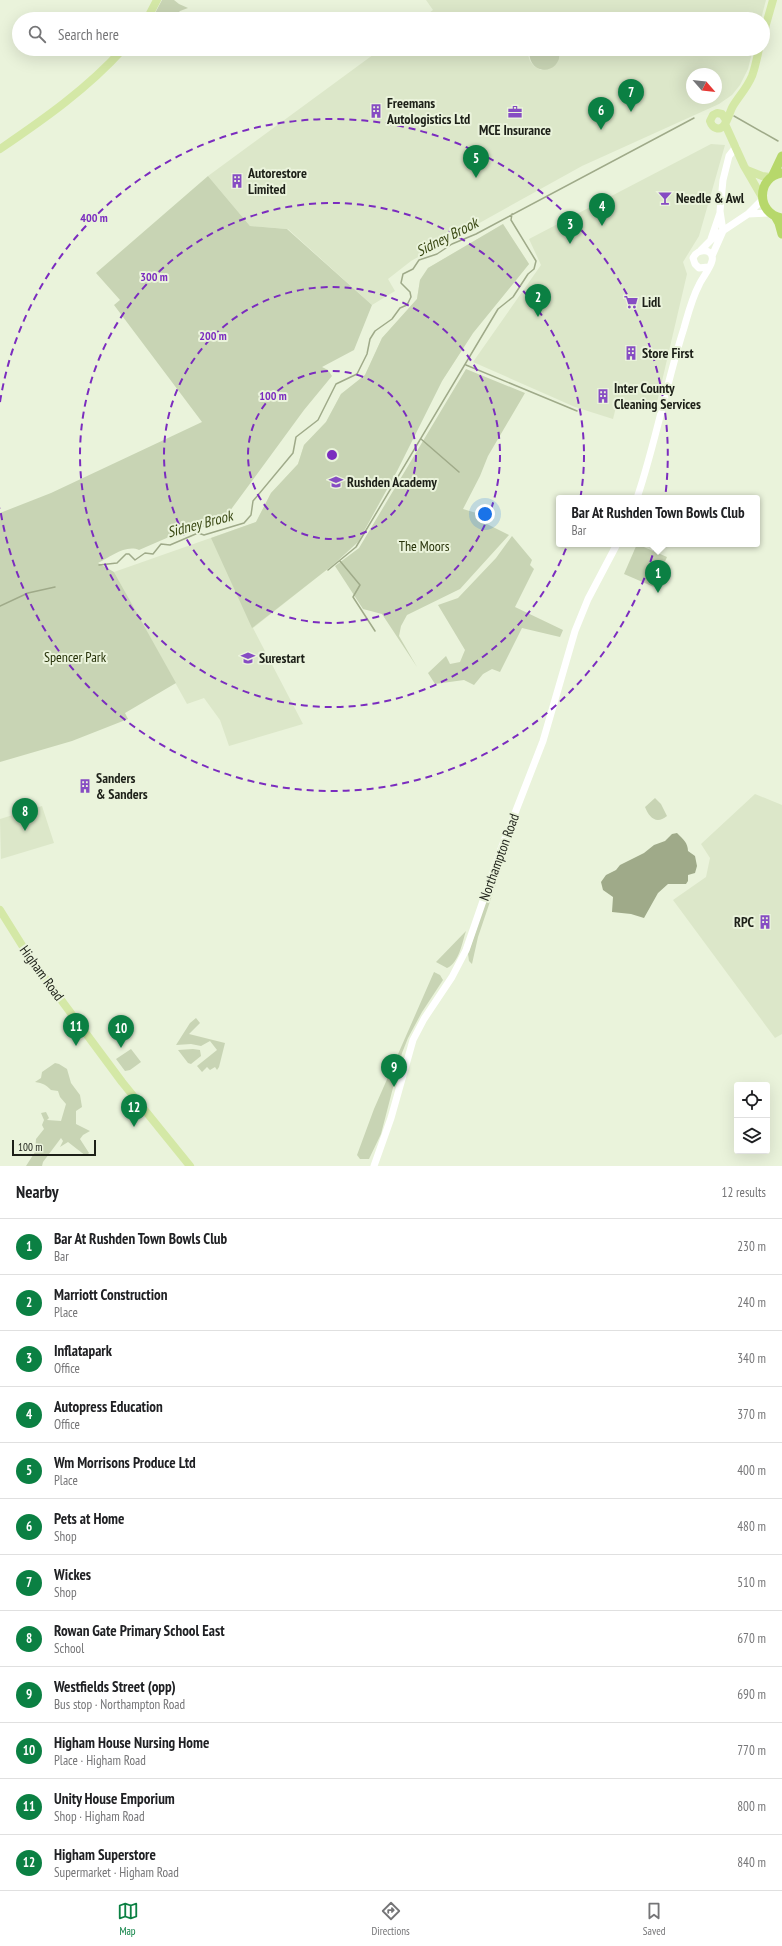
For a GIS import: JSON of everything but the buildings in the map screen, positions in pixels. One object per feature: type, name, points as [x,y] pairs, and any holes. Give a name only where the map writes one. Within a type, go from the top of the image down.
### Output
[{"type":"highway","points":[[782,156],[775,175],[764,186],[762,198],[776,216],[782,234]]},
{"type":"main road","points":[[151,12],[157,0]]},
{"type":"main road","points":[[770,12],[773,0]]},
{"type":"main road","points":[[0,149],[72,97],[116,56]]},
{"type":"main road","points":[[734,105],[720,113],[713,115],[710,121],[713,126],[723,124],[746,88],[758,56]]},
{"type":"main road","points":[[699,285],[698,267],[695,264],[694,258],[696,253],[722,231],[748,214],[762,198],[723,124],[724,115],[720,113]]},
{"type":"main road","points":[[638,495],[684,329],[699,285],[712,262],[712,256],[722,231],[720,211],[721,191],[726,167],[732,151],[736,147]]},
{"type":"main road","points":[[746,170],[762,176],[775,175]]},
{"type":"main road","points":[[711,240],[720,211]]},
{"type":"main road","points":[[748,214],[776,216]]},
{"type":"main road","points":[[701,250],[708,251],[712,256]]},
{"type":"main road","points":[[698,267],[702,269],[708,267]]},
{"type":"main road","name":"Northampton Road","points":[[374,1166],[391,1118],[413,1040],[424,1019],[452,977],[466,950],[501,849],[543,741],[575,631],[588,598],[615,547]]},
{"type":"main road","name":"Higham Road","points":[[0,910],[13,934],[30,958],[122,1082],[190,1166]]},
{"type":"shaded area","points":[[426,0],[766,0],[763,12],[430,12],[433,10]]},
{"type":"shaded area","points":[[371,56],[528,56],[534,66],[541,70],[560,56],[751,56],[748,69],[740,85],[732,95],[722,102],[722,68],[686,68],[686,104],[719,104],[582,166],[411,261],[388,279],[395,291],[372,305],[288,229],[250,226],[208,176]]},
{"type":"shaded area","points":[[711,144],[725,145],[699,236],[683,262],[687,274],[655,411],[617,403],[613,419],[575,407],[473,362],[541,265],[529,239]]},
{"type":"shaded area","name":"Rushden Academy","points":[[503,224],[529,264],[473,333],[442,381],[397,471],[358,542],[334,564],[253,628],[303,724],[229,746],[220,720],[204,698],[187,704],[114,572],[256,522],[271,493],[298,464],[304,445],[326,422],[341,394],[365,375],[382,338],[417,299],[420,280],[428,268]]},
{"type":"shaded area","points":[[755,794],[782,805],[782,1034],[775,1038],[673,900],[706,877],[710,858],[701,844]]},
{"type":"shaded area","points":[[42,806],[54,843],[1,859],[0,819]]},
{"type":"shaded area","points":[[677,833],[686,843],[688,851],[695,856],[697,866],[695,873],[688,875],[688,881],[686,884],[668,884],[658,893],[644,918],[631,914],[612,912],[613,897],[603,890],[601,882],[606,875],[616,870],[620,865],[644,853],[654,845],[665,841],[672,834]]},
{"type":"green space","points":[[162,0],[174,0],[188,8],[179,12],[156,12]]},
{"type":"green space","points":[[530,56],[559,56],[555,65],[550,69],[544,70],[533,64]]},
{"type":"green space","name":"Spencer Park","points":[[208,176],[250,226],[287,229],[372,305],[354,350],[322,367],[328,370],[332,376],[304,410],[224,519],[205,527],[192,527],[139,550],[123,550],[98,563],[114,572],[176,683],[125,713],[128,719],[72,741],[0,762],[0,513],[51,493],[202,422],[114,305],[120,300],[96,273]]},
{"type":"green space","name":"Rushden Academy","points":[[503,224],[529,264],[473,333],[442,381],[397,471],[358,542],[334,564],[252,628],[211,538],[256,522],[271,493],[298,464],[304,445],[326,422],[341,394],[365,375],[382,338],[417,299],[420,280],[428,268]]},
{"type":"green space","name":"The Moors","points":[[466,369],[525,393],[488,456],[480,476],[463,509],[483,515],[485,523],[509,535],[460,589],[407,615],[401,626],[399,636],[417,667],[382,614],[363,609],[335,566],[359,548]]},
{"type":"green space","points":[[512,536],[532,560],[530,565],[534,569],[515,607],[563,630],[560,637],[522,628],[500,672],[492,669],[483,674],[474,685],[464,680],[435,684],[428,673],[446,656],[450,664],[460,662],[465,650],[438,605],[458,598],[496,558]]},
{"type":"green space","points":[[636,547],[644,547],[667,557],[654,587],[624,574]]},
{"type":"green space","points":[[655,798],[661,804],[667,816],[663,819],[653,819],[645,807]]},
{"type":"green space","points":[[496,871],[500,872],[478,937],[472,964],[469,961],[468,954]]},
{"type":"green space","points":[[466,931],[460,952],[454,962],[447,968],[436,962]]},
{"type":"green space","points":[[434,972],[440,975],[443,980],[422,1012],[408,1038],[402,1053],[381,1134],[369,1159],[360,1159],[357,1155],[374,1109]]},
{"type":"green space","points":[[196,1018],[200,1023],[189,1034],[225,1043],[217,1070],[215,1067],[210,1070],[207,1067],[202,1072],[197,1066],[217,1050],[210,1041],[201,1046],[191,1044],[176,1045],[190,1023]]},
{"type":"green space","points":[[131,1049],[141,1062],[130,1070],[125,1071],[116,1059]]},
{"type":"green space","points":[[178,1050],[200,1050],[201,1056],[191,1064],[188,1063]]},
{"type":"green space","points":[[55,1063],[67,1069],[71,1083],[80,1095],[82,1107],[76,1111],[76,1124],[90,1131],[83,1135],[80,1139],[89,1153],[86,1156],[68,1142],[60,1147],[63,1141],[61,1138],[43,1162],[42,1166],[26,1166],[35,1152],[36,1139],[44,1129],[42,1125],[44,1120],[41,1113],[46,1112],[49,1118],[47,1120],[61,1121],[66,1104],[60,1097],[58,1091],[51,1090],[44,1084],[35,1082],[41,1078],[42,1072]]},
{"type":"waterway","points":[[734,116],[778,141]]},
{"type":"waterway","name":"Sidney Brook","points":[[99,565],[117,563],[126,554],[129,554],[135,560],[145,553],[153,554],[161,544],[170,545],[198,533],[204,535],[244,523],[251,515],[253,501],[293,453],[296,437],[318,420],[336,384],[357,374],[367,354],[370,339],[375,331],[392,319],[400,308],[407,305],[411,297],[410,292],[401,283],[403,274],[413,269],[419,260],[437,254],[452,244],[476,234],[694,118]]},
{"type":"waterway","points":[[328,570],[356,547],[498,309],[513,297],[528,274],[534,269],[536,261],[511,220],[512,214]]},
{"type":"waterway","points":[[466,365],[577,411]]},
{"type":"waterway","points":[[421,439],[459,472]]},
{"type":"waterway","points":[[340,561],[360,585],[353,597],[375,631]]},
{"type":"waterway","name":"Sidney Brook","points":[[0,606],[28,593],[55,587]]},
{"type":"place","name":"Freemans Autologistics Ltd","points":[[376,111]]},
{"type":"place","name":"MCE Insurance","points":[[515,112]]},
{"type":"place","name":"Wickes","points":[[631,112]]},
{"type":"place","name":"Pets at Home","points":[[601,130]]},
{"type":"place","name":"Wm Morrisons Produce Ltd","points":[[476,178]]},
{"type":"place","name":"Autorestore Limited","points":[[237,181]]},
{"type":"place","name":"Needle & Awl","points":[[665,198]]},
{"type":"place","name":"Autopress Education","points":[[602,226]]},
{"type":"place","name":"Inflatapark","points":[[570,244]]},
{"type":"place","name":"Lidl","points":[[631,302]]},
{"type":"place","name":"Marriott Construction","points":[[538,317]]},
{"type":"place","name":"Store First","points":[[631,353]]},
{"type":"place","name":"Inter County Cleaning Services","points":[[603,396]]},
{"type":"place","name":"Rushden Academy","points":[[336,482]]},
{"type":"place","name":"Bar At Rushden Town Bowls Club","points":[[658,593]]},
{"type":"place","name":"Surestart","points":[[248,658]]},
{"type":"place","name":"Sanders & Sanders","points":[[85,786]]},
{"type":"place","name":"Rowan Gate Primary School East","points":[[25,831]]},
{"type":"place","name":"RPC","points":[[765,922]]},
{"type":"place","name":"Unity House Emporium","points":[[76,1046]]},
{"type":"place","name":"Higham House Nursing Home","points":[[121,1048]]},
{"type":"place","name":"Westfields Street (opp)","points":[[394,1087]]},
{"type":"place","name":"Higham Superstore","points":[[134,1127]]}]
